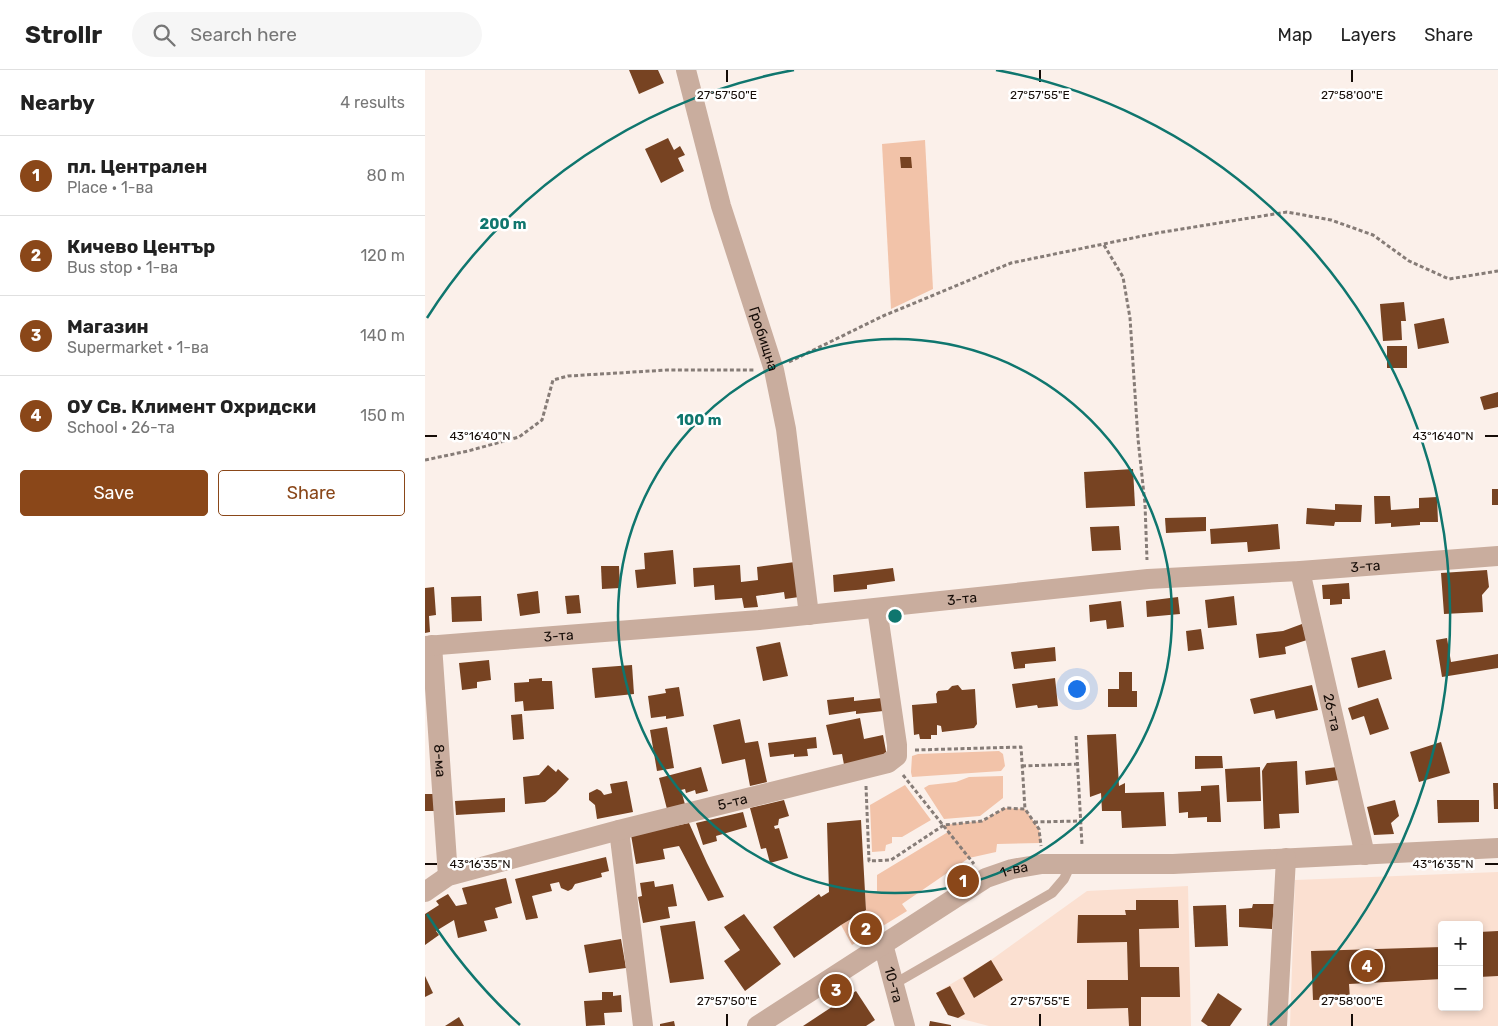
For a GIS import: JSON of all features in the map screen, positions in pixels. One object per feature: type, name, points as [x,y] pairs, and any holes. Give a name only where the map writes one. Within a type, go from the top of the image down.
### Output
[{"type":"street","name":"Гробищна","points":[[686,70],[721,206],[775,370],[786,429],[809,615]]},
{"type":"street","name":"3-та","points":[[429,646],[809,615],[1148,579],[1498,556]]},
{"type":"street","name":"26-та","points":[[1301,570],[1365,855]]},
{"type":"street","points":[[877,608],[897,745],[894,756]]},
{"type":"street","name":"8-ма","points":[[429,646],[448,876]]},
{"type":"street","name":"5-та","points":[[425,892],[448,876],[619,830],[866,770],[888,764],[894,756]]},
{"type":"street","points":[[619,830],[643,1026]]},
{"type":"street","name":"1-ва","points":[[757,1026],[986,878],[1012,869],[1042,864],[1173,864],[1498,848]]},
{"type":"street","points":[[1277,1026],[1286,858]]},
{"type":"street","name":"10-та","points":[[883,944],[905,1026]]},
{"type":"lane","points":[[894,984],[1052,893],[1077,864]]},
{"type":"path","points":[[425,460],[519,437],[542,420],[553,380],[567,376],[667,370],[775,370],[883,316],[1011,263],[1157,233],[1287,212],[1331,220],[1373,235],[1409,261],[1449,279],[1498,271]]},
{"type":"path","points":[[1104,245],[1123,277],[1130,318],[1138,439],[1145,504],[1148,579]]},
{"type":"path","points":[[1076,736],[1081,821],[1077,864]]},
{"type":"path","points":[[894,756],[1021,747],[1025,809],[1039,829],[1042,864]]},
{"type":"path","points":[[894,756],[944,825],[986,878]]},
{"type":"path","points":[[1022,766],[1078,764]]},
{"type":"path","points":[[866,770],[869,861],[891,860],[944,825],[982,821],[1005,808],[1025,809]]},
{"type":"path","points":[[1034,822],[1081,821]]},
{"type":"shaded area","points":[[925,140],[933,289],[891,309],[882,144]]},
{"type":"shaded area","points":[[999,751],[1003,754],[1005,766],[1001,771],[912,777],[912,756],[918,754]]},
{"type":"shaded area","points":[[1003,776],[1003,798],[980,816],[944,819],[924,788],[929,785],[956,782],[969,777]]},
{"type":"shaded area","points":[[905,785],[931,820],[902,837],[892,837],[892,843],[886,845],[885,851],[872,852],[870,805]]},
{"type":"shaded area","points":[[1005,808],[1025,809],[1039,829],[1041,843],[997,844],[996,852],[969,858],[902,904],[907,911],[852,945],[841,925],[866,910],[865,891],[877,891],[877,875],[948,832],[944,825],[982,821]]},
{"type":"shaded area","points":[[1498,872],[1498,1026],[1290,1026],[1295,880]]},
{"type":"shaded area","points":[[1188,886],[1191,1026],[989,1026],[958,1018],[936,993],[991,960],[1087,891]]},
{"type":"building","points":[[629,70],[658,70],[664,83],[639,94]]},
{"type":"building","points":[[668,138],[674,150],[680,146],[685,155],[678,158],[684,171],[661,183],[645,149]]},
{"type":"building","points":[[900,157],[911,157],[912,168],[901,168]]},
{"type":"building","points":[[1404,302],[1406,321],[1401,321],[1402,340],[1383,341],[1380,304]]},
{"type":"building","points":[[1444,318],[1449,343],[1418,349],[1414,324]]},
{"type":"building","points":[[1387,346],[1407,346],[1407,368],[1387,368]]},
{"type":"building","points":[[1498,392],[1498,407],[1484,410],[1480,397]]},
{"type":"building","points":[[1133,469],[1135,506],[1086,508],[1084,472]]},
{"type":"building","points":[[1492,489],[1498,489],[1498,505],[1492,505]]},
{"type":"building","points":[[1374,496],[1390,496],[1391,510],[1419,508],[1419,498],[1437,497],[1438,522],[1420,522],[1420,525],[1391,527],[1391,523],[1375,524]]},
{"type":"building","points":[[1335,504],[1362,505],[1361,522],[1335,522],[1334,526],[1306,524],[1307,508],[1335,510]]},
{"type":"building","points":[[1206,517],[1206,531],[1166,533],[1165,518]]},
{"type":"building","points":[[1278,524],[1280,549],[1248,552],[1247,542],[1211,544],[1210,529]]},
{"type":"building","points":[[1119,526],[1121,550],[1092,551],[1090,527]]},
{"type":"building","points":[[673,550],[676,584],[637,588],[635,570],[645,569],[644,553]]},
{"type":"building","points":[[795,562],[799,597],[785,599],[784,592],[756,596],[758,607],[744,608],[742,598],[715,600],[714,585],[694,587],[693,568],[740,565],[741,582],[758,580],[757,567]]},
{"type":"building","points":[[601,566],[619,566],[620,588],[602,589]]},
{"type":"building","points":[[893,568],[895,581],[867,585],[867,589],[834,592],[833,575]]},
{"type":"building","points":[[1487,570],[1489,587],[1482,595],[1483,612],[1444,614],[1441,573]]},
{"type":"building","points":[[1349,583],[1350,599],[1342,599],[1342,604],[1330,605],[1330,599],[1323,599],[1322,585]]},
{"type":"building","points":[[434,587],[436,615],[429,616],[430,632],[425,633],[425,588]]},
{"type":"building","points":[[538,591],[540,613],[520,616],[517,594]]},
{"type":"building","points":[[579,595],[581,613],[567,614],[565,596]]},
{"type":"building","points":[[481,596],[482,621],[452,622],[451,597]]},
{"type":"building","points":[[1234,596],[1237,625],[1208,628],[1205,600]]},
{"type":"building","points":[[1178,597],[1180,614],[1147,617],[1146,601]]},
{"type":"building","points":[[1121,601],[1124,627],[1107,629],[1106,620],[1090,622],[1089,605]]},
{"type":"building","points":[[1302,624],[1307,640],[1285,647],[1286,654],[1259,658],[1256,634],[1283,631]]},
{"type":"building","points":[[1201,629],[1204,649],[1188,651],[1186,631]]},
{"type":"building","points":[[1447,638],[1451,662],[1498,654],[1498,668],[1442,677],[1436,640]]},
{"type":"building","points":[[780,642],[788,676],[763,681],[756,647]]},
{"type":"building","points":[[1055,647],[1056,661],[1025,664],[1025,668],[1014,669],[1011,652]]},
{"type":"building","points":[[1385,650],[1392,679],[1358,688],[1351,658]]},
{"type":"building","points":[[489,660],[491,680],[477,682],[477,688],[462,690],[459,663]]},
{"type":"building","points":[[632,665],[634,694],[595,698],[592,668]]},
{"type":"building","points":[[1119,672],[1132,672],[1132,691],[1137,691],[1137,707],[1108,707],[1108,689],[1119,689]]},
{"type":"building","points":[[542,678],[542,681],[552,681],[554,709],[524,711],[523,701],[515,702],[514,683],[529,682],[529,679]]},
{"type":"building","points":[[1055,678],[1058,706],[1038,708],[1037,705],[1016,708],[1012,684]]},
{"type":"building","points":[[958,685],[962,690],[975,689],[977,724],[974,728],[942,732],[941,726],[937,725],[937,735],[931,735],[931,739],[920,739],[919,734],[914,735],[912,705],[937,703],[936,694],[938,691],[948,690],[952,686]]},
{"type":"building","points":[[1312,685],[1318,710],[1276,719],[1274,710],[1254,714],[1250,699]]},
{"type":"building","points":[[679,687],[684,716],[666,719],[666,716],[651,718],[648,696],[666,693],[665,689]]},
{"type":"building","points":[[854,697],[854,701],[882,698],[883,711],[856,714],[856,711],[829,715],[827,700]]},
{"type":"building","points":[[1378,698],[1389,729],[1370,735],[1364,716],[1352,720],[1348,708]]},
{"type":"building","points":[[522,714],[524,739],[513,740],[511,715]]},
{"type":"building","points":[[860,718],[864,739],[883,735],[888,762],[845,770],[842,754],[833,755],[826,725]]},
{"type":"building","points":[[740,719],[745,743],[758,741],[767,782],[750,786],[745,759],[722,764],[713,725]]},
{"type":"building","points":[[667,727],[674,768],[657,771],[650,730]]},
{"type":"building","points":[[1116,734],[1119,786],[1125,783],[1125,793],[1164,792],[1166,826],[1122,828],[1121,811],[1102,811],[1101,793],[1090,797],[1087,735]]},
{"type":"building","points":[[816,737],[817,748],[807,749],[808,756],[794,757],[794,754],[770,757],[768,743]]},
{"type":"building","points":[[1441,742],[1450,773],[1419,782],[1410,752]]},
{"type":"building","points":[[1195,756],[1222,756],[1223,768],[1195,769]]},
{"type":"building","points":[[1297,761],[1299,813],[1279,814],[1280,828],[1264,829],[1262,771],[1267,763]]},
{"type":"building","points":[[548,765],[556,772],[558,769],[569,779],[545,802],[525,804],[523,777],[539,775]]},
{"type":"building","points":[[701,767],[708,791],[696,794],[695,790],[686,793],[685,789],[681,790],[686,808],[668,813],[659,778]]},
{"type":"building","points":[[1260,767],[1261,801],[1227,802],[1225,769]]},
{"type":"building","points":[[1337,767],[1339,780],[1306,785],[1305,771]]},
{"type":"building","points":[[627,781],[633,812],[597,819],[595,805],[589,800],[589,793],[597,789],[604,795],[612,793],[610,784]]},
{"type":"building","points":[[1493,783],[1498,783],[1498,809],[1494,809]]},
{"type":"building","points":[[1219,785],[1221,822],[1207,822],[1207,817],[1188,818],[1188,812],[1179,813],[1178,792],[1201,791],[1201,786]]},
{"type":"building","points":[[425,794],[436,794],[436,811],[425,811]]},
{"type":"building","points":[[505,798],[505,812],[456,815],[455,801]]},
{"type":"building","points":[[784,800],[789,816],[779,819],[778,825],[774,826],[775,829],[779,828],[788,858],[770,863],[766,848],[761,849],[750,808]]},
{"type":"building","points":[[1395,800],[1399,816],[1391,823],[1394,834],[1374,835],[1367,807]]},
{"type":"building","points":[[1437,800],[1479,800],[1479,822],[1438,823]]},
{"type":"building","points":[[743,812],[747,827],[716,836],[717,841],[703,845],[696,823]]},
{"type":"building","points":[[861,820],[866,910],[794,958],[773,927],[819,894],[821,897],[829,892],[827,823]]},
{"type":"building","points":[[689,823],[724,897],[708,901],[679,846],[663,849],[665,859],[636,864],[631,835]]},
{"type":"building","points":[[606,857],[609,871],[601,873],[602,877],[575,884],[568,891],[561,888],[559,882],[550,884],[552,891],[532,896],[538,918],[526,920],[515,879]]},
{"type":"building","points":[[506,878],[512,903],[495,908],[498,918],[484,921],[487,931],[458,938],[454,920],[436,931],[439,935],[425,945],[425,914],[439,905],[436,901],[448,894],[456,906],[467,904],[462,888]]},
{"type":"building","points":[[654,881],[655,887],[673,884],[677,906],[668,907],[670,918],[643,923],[638,897],[642,896],[640,883]]},
{"type":"building","points":[[1136,900],[1178,900],[1179,928],[1139,929],[1140,967],[1179,967],[1180,997],[1141,997],[1141,1026],[1129,1026],[1128,1008],[1087,1009],[1087,980],[1128,980],[1127,942],[1077,943],[1078,915],[1126,915],[1125,910],[1136,910]]},
{"type":"building","points":[[1253,904],[1274,904],[1272,929],[1239,927],[1239,909],[1252,908]]},
{"type":"building","points":[[1226,905],[1228,946],[1195,947],[1193,906]]},
{"type":"building","points":[[744,914],[781,964],[745,991],[724,961],[740,950],[724,927]]},
{"type":"building","points":[[695,921],[704,979],[670,983],[660,926]]},
{"type":"building","points":[[1498,931],[1498,976],[1483,977],[1483,932]]},
{"type":"building","points":[[621,939],[626,968],[589,973],[584,945]]},
{"type":"building","points":[[1438,947],[1438,979],[1349,984],[1350,999],[1313,1000],[1311,951]]},
{"type":"building","points":[[991,960],[1003,980],[974,998],[963,978]]},
{"type":"building","points":[[425,976],[433,993],[425,997]]},
{"type":"building","points":[[950,986],[965,1014],[958,1018],[948,1015],[936,993]]},
{"type":"building","points":[[856,991],[875,1020],[866,1026],[803,1026]]},
{"type":"building","points":[[602,992],[613,992],[613,996],[621,995],[622,1012],[604,1013],[605,1025],[586,1026],[584,1001],[602,1000]]},
{"type":"building","points":[[1218,993],[1242,1009],[1230,1026],[1208,1026],[1201,1021]]},
{"type":"building","points":[[459,1017],[464,1026],[445,1026]]},
{"type":"building","points":[[674,1021],[675,1026],[660,1026],[660,1024]]},
{"type":"building","points":[[930,1021],[951,1025],[951,1026],[929,1026]]},
{"type":"place","name":"пл. Централен","points":[[963,881]]},
{"type":"place","name":"Кичево Център","points":[[866,929]]},
{"type":"place","name":"ОУ Св. Климент Охридски","points":[[1367,966]]},
{"type":"place","name":"Магазин","points":[[836,990]]}]
